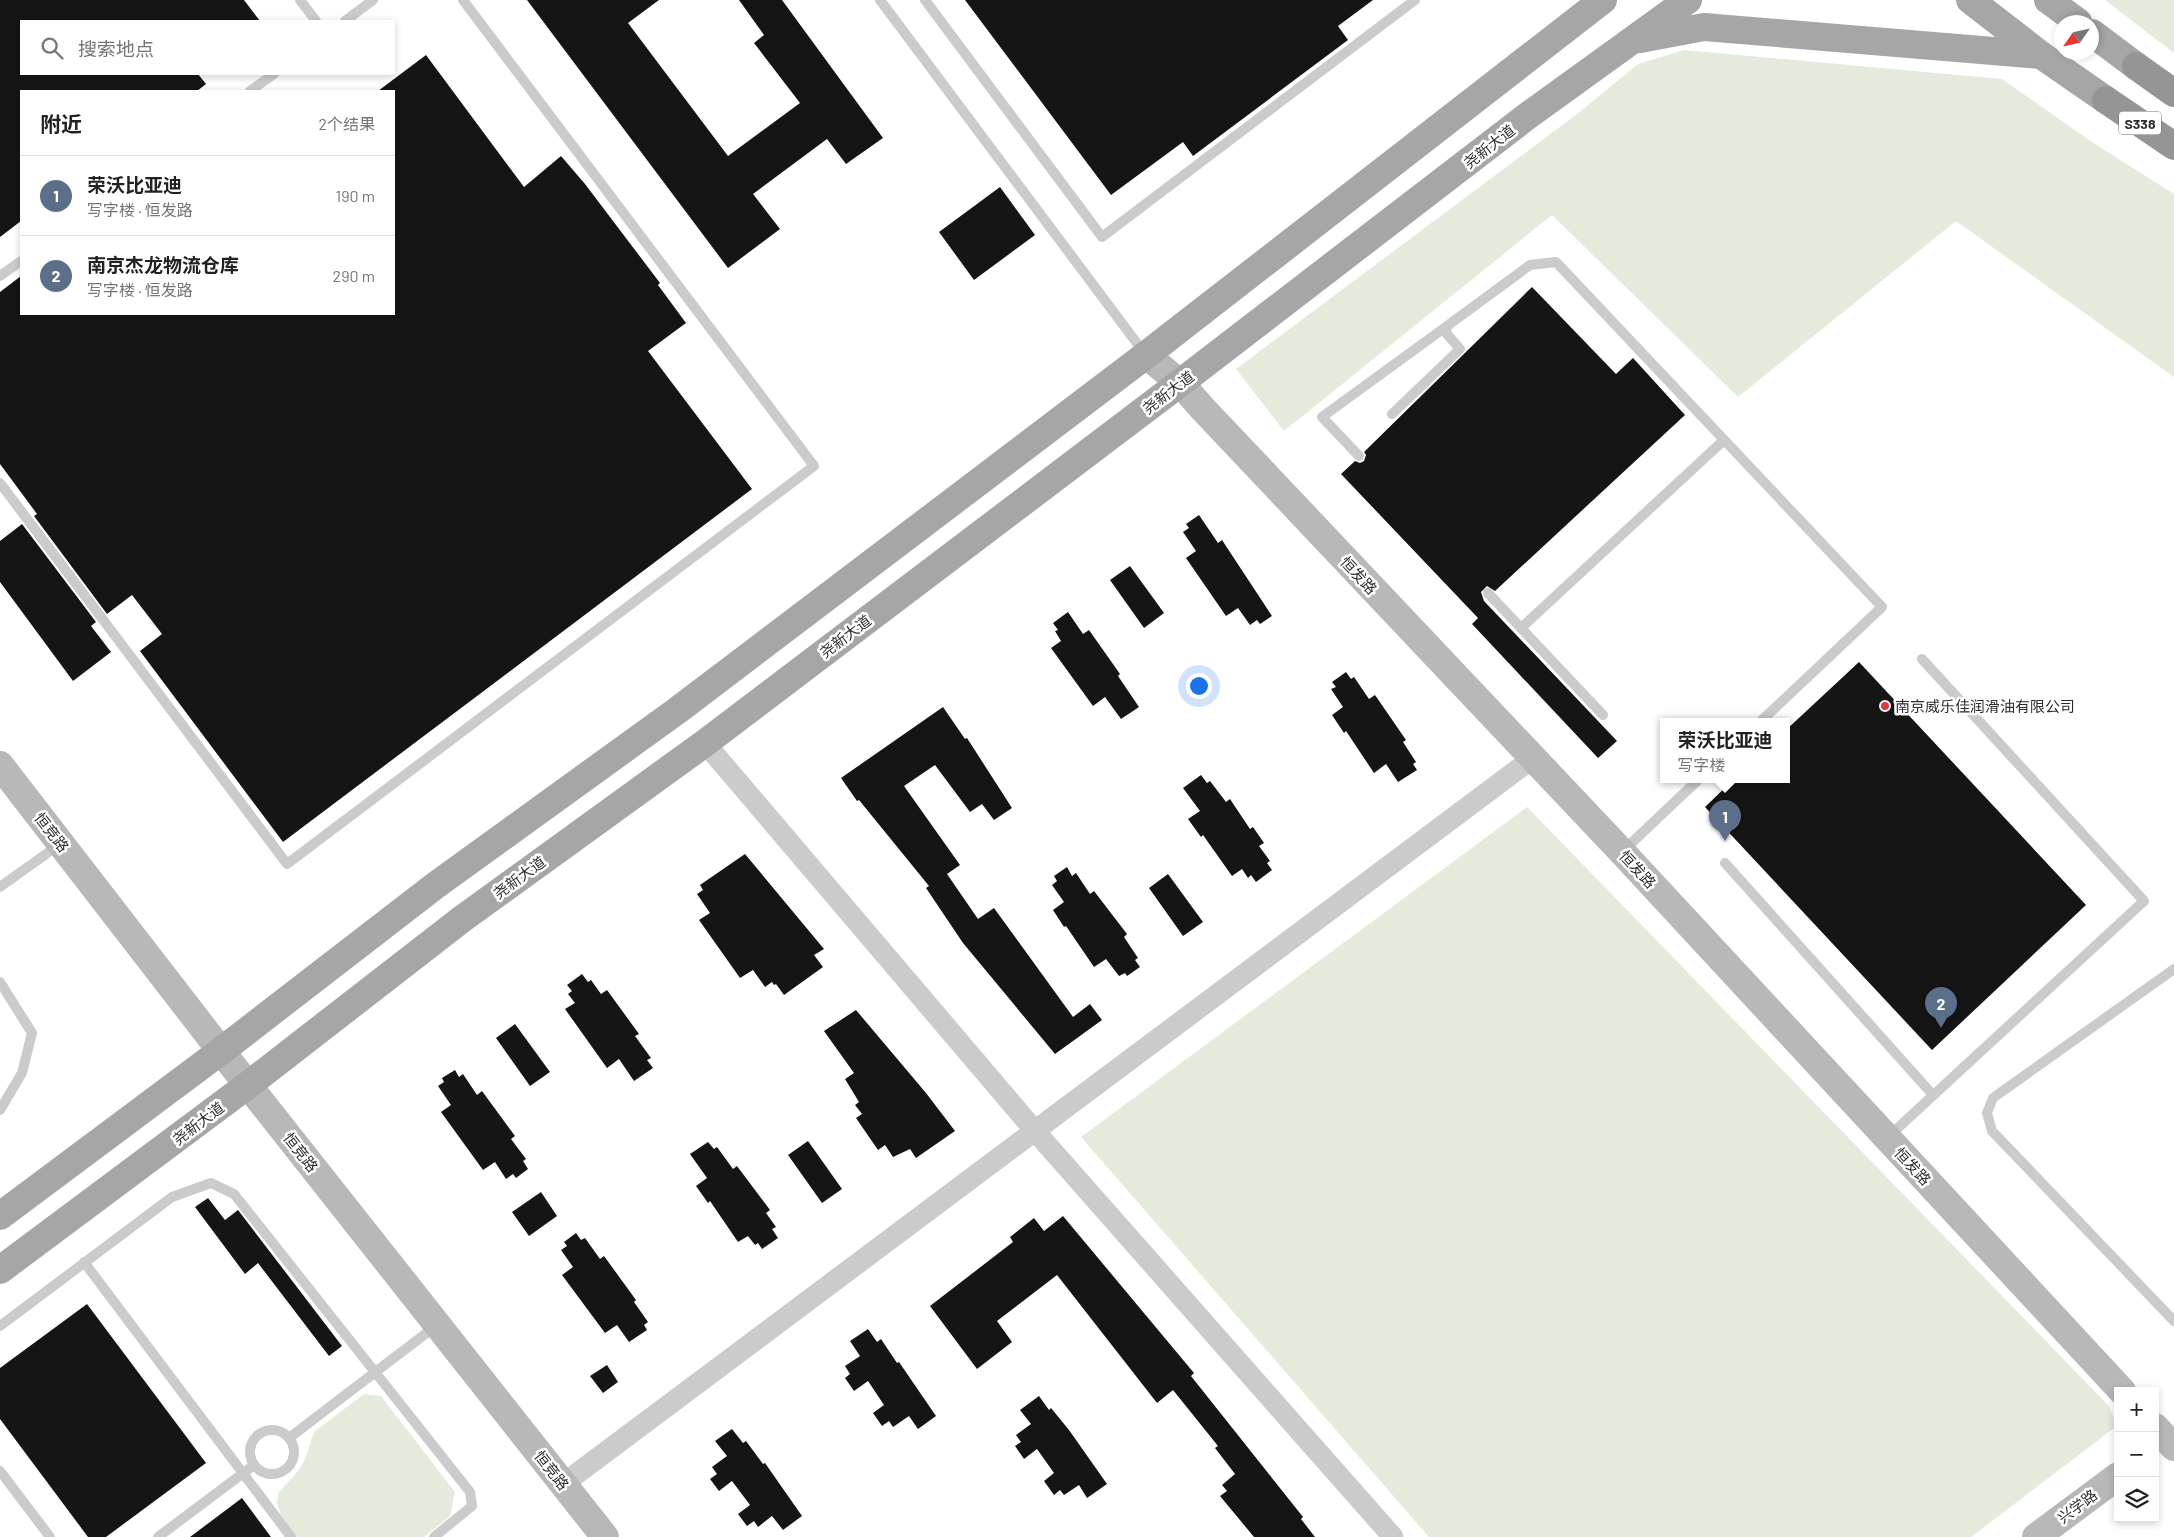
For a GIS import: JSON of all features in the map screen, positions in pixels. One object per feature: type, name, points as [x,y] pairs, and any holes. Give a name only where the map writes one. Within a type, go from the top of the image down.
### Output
[{"type":"highway","points":[[2136,66],[2174,93]]},
{"type":"highway","name":"S338","points":[[2106,100],[2174,146]]},
{"type":"main road","points":[[0,1216],[221,1051],[436,885],[678,710],[1146,355],[1603,0]]},
{"type":"main road","name":"尧新大道","points":[[0,1270],[248,1085],[462,919],[705,742],[1180,383],[1526,117],[1688,0]]},
{"type":"main road","name":"S338","points":[[1970,0],[2041,55],[2106,100]]},
{"type":"main road","points":[[2048,0],[2068,15]]},
{"type":"main road","points":[[1634,40],[1704,27],[2041,55]]},
{"type":"main road","points":[[2099,38],[2136,66]]},
{"type":"street","name":"恒发路","points":[[1146,355],[1180,383],[1622,852],[2118,1387]]},
{"type":"street","points":[[705,742],[1035,1131],[1393,1537]]},
{"type":"street","points":[[563,1484],[1533,758]]},
{"type":"street","name":"恒竞路","points":[[0,765],[221,1051],[605,1537]]},
{"type":"street","name":"兴学路","points":[[2036,1537],[2117,1477]]},
{"type":"lane","points":[[300,0],[315,20]]},
{"type":"lane","points":[[346,20],[373,0]]},
{"type":"lane","points":[[0,483],[286,864],[814,466],[463,0]]},
{"type":"lane","points":[[880,0],[1146,355]]},
{"type":"lane","points":[[925,0],[1102,237],[1415,0]]},
{"type":"lane","points":[[251,90],[273,75]]},
{"type":"lane","points":[[0,276],[20,262]]},
{"type":"lane","points":[[1359,456],[1322,417],[1530,265],[1556,262],[1882,607],[1764,718]]},
{"type":"lane","points":[[1392,414],[1460,349],[1446,333],[1447,326]]},
{"type":"lane","points":[[1521,628],[1724,440]]},
{"type":"lane","points":[[1488,593],[1603,714]]},
{"type":"lane","points":[[1888,1138],[2144,900],[1922,659]]},
{"type":"lane","points":[[1622,852],[1695,783]]},
{"type":"lane","points":[[0,887],[61,844]]},
{"type":"lane","points":[[1724,863],[1933,1095]]},
{"type":"lane","points":[[2174,969],[1993,1098],[1987,1113],[1992,1131],[2174,1321]]},
{"type":"lane","points":[[0,982],[32,1033],[22,1073],[0,1110]]},
{"type":"lane","points":[[0,1326],[172,1197],[211,1183],[234,1194],[470,1492],[472,1506],[434,1537]]},
{"type":"lane","points":[[84,1262],[291,1537]]},
{"type":"lane","points":[[289,1438],[437,1324]]},
{"type":"lane","points":[[274,1429],[282,1432],[289,1438],[294,1452],[293,1460],[284,1471],[270,1474],[263,1472],[254,1465],[250,1454],[250,1446],[259,1433],[274,1429]]},
{"type":"lane","points":[[158,1537],[254,1465]]},
{"type":"lane","points":[[0,1471],[50,1537]]},
{"type":"shaded area","points":[[2105,0],[2174,0],[2174,53]]},
{"type":"shaded area","points":[[1684,50],[2002,79],[2092,142],[2174,194],[2174,377],[1956,221],[1738,397],[1552,215],[1284,431],[1236,369],[1577,114],[1638,64]]},
{"type":"shaded area","points":[[1527,807],[2109,1406],[2114,1418],[2114,1428],[1971,1537],[1429,1537],[1081,1137]]},
{"type":"shaded area","points":[[364,1394],[381,1396],[455,1492],[450,1516],[424,1537],[297,1537],[281,1515],[277,1503],[279,1492],[299,1470],[305,1459],[314,1432]]},
{"type":"building","points":[[0,0],[244,0],[259,20],[20,20],[20,75],[199,75],[206,84],[198,90],[20,90],[20,222],[0,237]]},
{"type":"building","points":[[527,0],[659,0],[628,23],[728,156],[800,103],[754,43],[764,35],[739,0],[782,0],[883,138],[846,164],[827,139],[753,194],[780,229],[728,268]]},
{"type":"building","points":[[965,0],[1373,0],[1338,26],[1348,40],[1193,156],[1183,142],[1111,195]]},
{"type":"building","points":[[426,55],[524,187],[561,156],[585,184],[660,283],[658,285],[686,323],[648,351],[752,489],[283,842],[140,651],[162,634],[132,595],[107,614],[34,516],[37,514],[0,464],[0,292],[20,277],[20,315],[395,315],[395,90],[379,90]]},
{"type":"building","points":[[1000,187],[1035,235],[974,280],[939,232]]},
{"type":"building","points":[[1532,287],[1616,374],[1633,358],[1685,415],[1495,591],[1487,586],[1481,592],[1484,601],[1617,741],[1598,758],[1472,624],[1478,618],[1341,474],[1355,461],[1360,463],[1364,461],[1366,455],[1364,452]]},
{"type":"building","points":[[1199,515],[1218,543],[1222,540],[1272,616],[1260,624],[1257,620],[1250,625],[1238,608],[1226,616],[1186,558],[1196,551],[1183,532],[1189,528],[1186,524]]},
{"type":"building","points":[[22,524],[96,622],[91,626],[111,652],[73,681],[0,582],[0,541]]},
{"type":"building","points":[[1130,566],[1164,613],[1144,628],[1110,580]]},
{"type":"building","points":[[1068,612],[1083,634],[1089,630],[1120,674],[1118,676],[1139,707],[1121,719],[1105,697],[1093,706],[1051,648],[1061,641],[1055,631],[1058,630],[1053,623]]},
{"type":"building","points":[[1859,662],[2086,905],[1932,1050],[1705,807],[1730,783],[1790,783],[1790,726]]},
{"type":"building","points":[[1346,672],[1351,679],[1354,677],[1369,699],[1375,695],[1406,740],[1403,742],[1416,762],[1413,764],[1417,770],[1398,782],[1386,764],[1374,773],[1346,731],[1344,733],[1332,715],[1343,707],[1331,689],[1336,687],[1332,682]]},
{"type":"building","points":[[943,707],[965,739],[967,738],[1012,808],[994,820],[982,804],[970,812],[935,765],[904,786],[960,865],[947,874],[978,919],[994,908],[1073,1017],[1090,1004],[1102,1020],[1055,1054],[963,943],[926,888],[929,886],[859,800],[857,801],[841,778]]},
{"type":"building","points":[[1201,775],[1207,783],[1210,781],[1226,802],[1230,799],[1250,829],[1253,827],[1264,843],[1259,846],[1270,861],[1267,863],[1272,870],[1256,882],[1251,875],[1248,878],[1242,869],[1232,876],[1203,835],[1201,837],[1188,819],[1200,811],[1183,788]]},
{"type":"building","points":[[745,854],[824,949],[814,955],[823,967],[784,995],[776,984],[774,985],[772,982],[765,987],[753,970],[740,978],[699,920],[710,913],[697,894],[703,890],[700,885]]},
{"type":"building","points":[[1067,867],[1072,876],[1076,873],[1090,894],[1094,891],[1127,934],[1124,937],[1138,958],[1135,960],[1140,967],[1127,976],[1125,973],[1119,976],[1106,959],[1094,967],[1053,910],[1064,902],[1052,885],[1057,881],[1054,876]]},
{"type":"building","points":[[1168,874],[1203,922],[1183,936],[1149,888]]},
{"type":"building","points":[[582,974],[588,982],[591,980],[601,994],[607,990],[639,1034],[635,1036],[651,1058],[647,1060],[653,1068],[634,1081],[619,1059],[607,1068],[565,1009],[575,1003],[568,994],[572,991],[567,985]]},
{"type":"building","points":[[856,1010],[926,1093],[955,1131],[916,1158],[910,1149],[893,1157],[885,1145],[878,1150],[856,1118],[862,1114],[855,1105],[859,1102],[845,1079],[854,1073],[824,1031]]},
{"type":"building","points":[[515,1024],[550,1072],[530,1086],[496,1038]]},
{"type":"building","points":[[455,1070],[459,1077],[463,1074],[477,1095],[482,1091],[515,1136],[511,1139],[526,1159],[523,1161],[528,1169],[516,1178],[513,1174],[506,1179],[495,1162],[483,1170],[441,1112],[451,1105],[438,1086],[444,1082],[442,1078]]},
{"type":"building","points":[[808,1141],[842,1189],[822,1203],[788,1155]]},
{"type":"building","points":[[708,1142],[714,1149],[717,1147],[733,1169],[737,1166],[770,1210],[766,1213],[776,1227],[772,1229],[778,1238],[762,1249],[758,1243],[755,1245],[748,1236],[738,1242],[710,1201],[708,1203],[696,1186],[707,1178],[690,1154]]},
{"type":"building","points":[[541,1192],[557,1216],[529,1236],[512,1212]]},
{"type":"building","points":[[208,1198],[225,1220],[238,1210],[342,1346],[329,1356],[258,1263],[245,1274],[195,1207]]},
{"type":"building","points":[[1063,1216],[1194,1373],[1191,1376],[1303,1517],[1301,1519],[1315,1537],[1254,1537],[1220,1496],[1227,1491],[1222,1485],[1235,1474],[1215,1448],[1218,1446],[1173,1390],[1157,1403],[1057,1275],[997,1321],[1012,1342],[977,1369],[930,1306],[1013,1242],[1010,1237],[1034,1218],[1044,1231]]},
{"type":"building","points":[[576,1233],[581,1240],[585,1238],[600,1259],[604,1256],[636,1300],[634,1302],[648,1322],[644,1325],[647,1330],[629,1342],[617,1325],[605,1333],[562,1275],[573,1267],[561,1250],[567,1246],[564,1242]]},
{"type":"building","points":[[87,1304],[206,1463],[106,1537],[88,1537],[0,1419],[0,1368]]},
{"type":"building","points":[[868,1329],[877,1342],[881,1339],[897,1363],[899,1362],[936,1416],[918,1429],[909,1416],[893,1427],[889,1421],[882,1426],[873,1413],[884,1405],[868,1381],[854,1391],[845,1378],[850,1374],[845,1366],[860,1356],[850,1341]]},
{"type":"building","points":[[607,1365],[618,1382],[603,1393],[590,1376]]},
{"type":"building","points":[[1039,1396],[1049,1410],[1051,1408],[1069,1430],[1107,1484],[1087,1498],[1079,1485],[1064,1495],[1060,1490],[1054,1495],[1044,1481],[1054,1473],[1037,1449],[1024,1459],[1015,1446],[1021,1442],[1016,1435],[1031,1424],[1020,1410]]},
{"type":"building","points":[[732,1429],[743,1443],[746,1441],[763,1464],[765,1463],[802,1516],[783,1530],[772,1516],[758,1527],[754,1521],[747,1526],[738,1514],[750,1505],[732,1481],[719,1491],[710,1479],[717,1474],[712,1467],[727,1456],[715,1441]]},
{"type":"building","points":[[242,1498],[271,1537],[190,1537]]},
{"type":"place","name":"南京威乐佳润滑油有限公司","points":[[1885,706]]},
{"type":"place","name":"荣沃比亚迪","points":[[1725,841]]},
{"type":"place","name":"南京杰龙物流仓库","points":[[1941,1028]]}]
